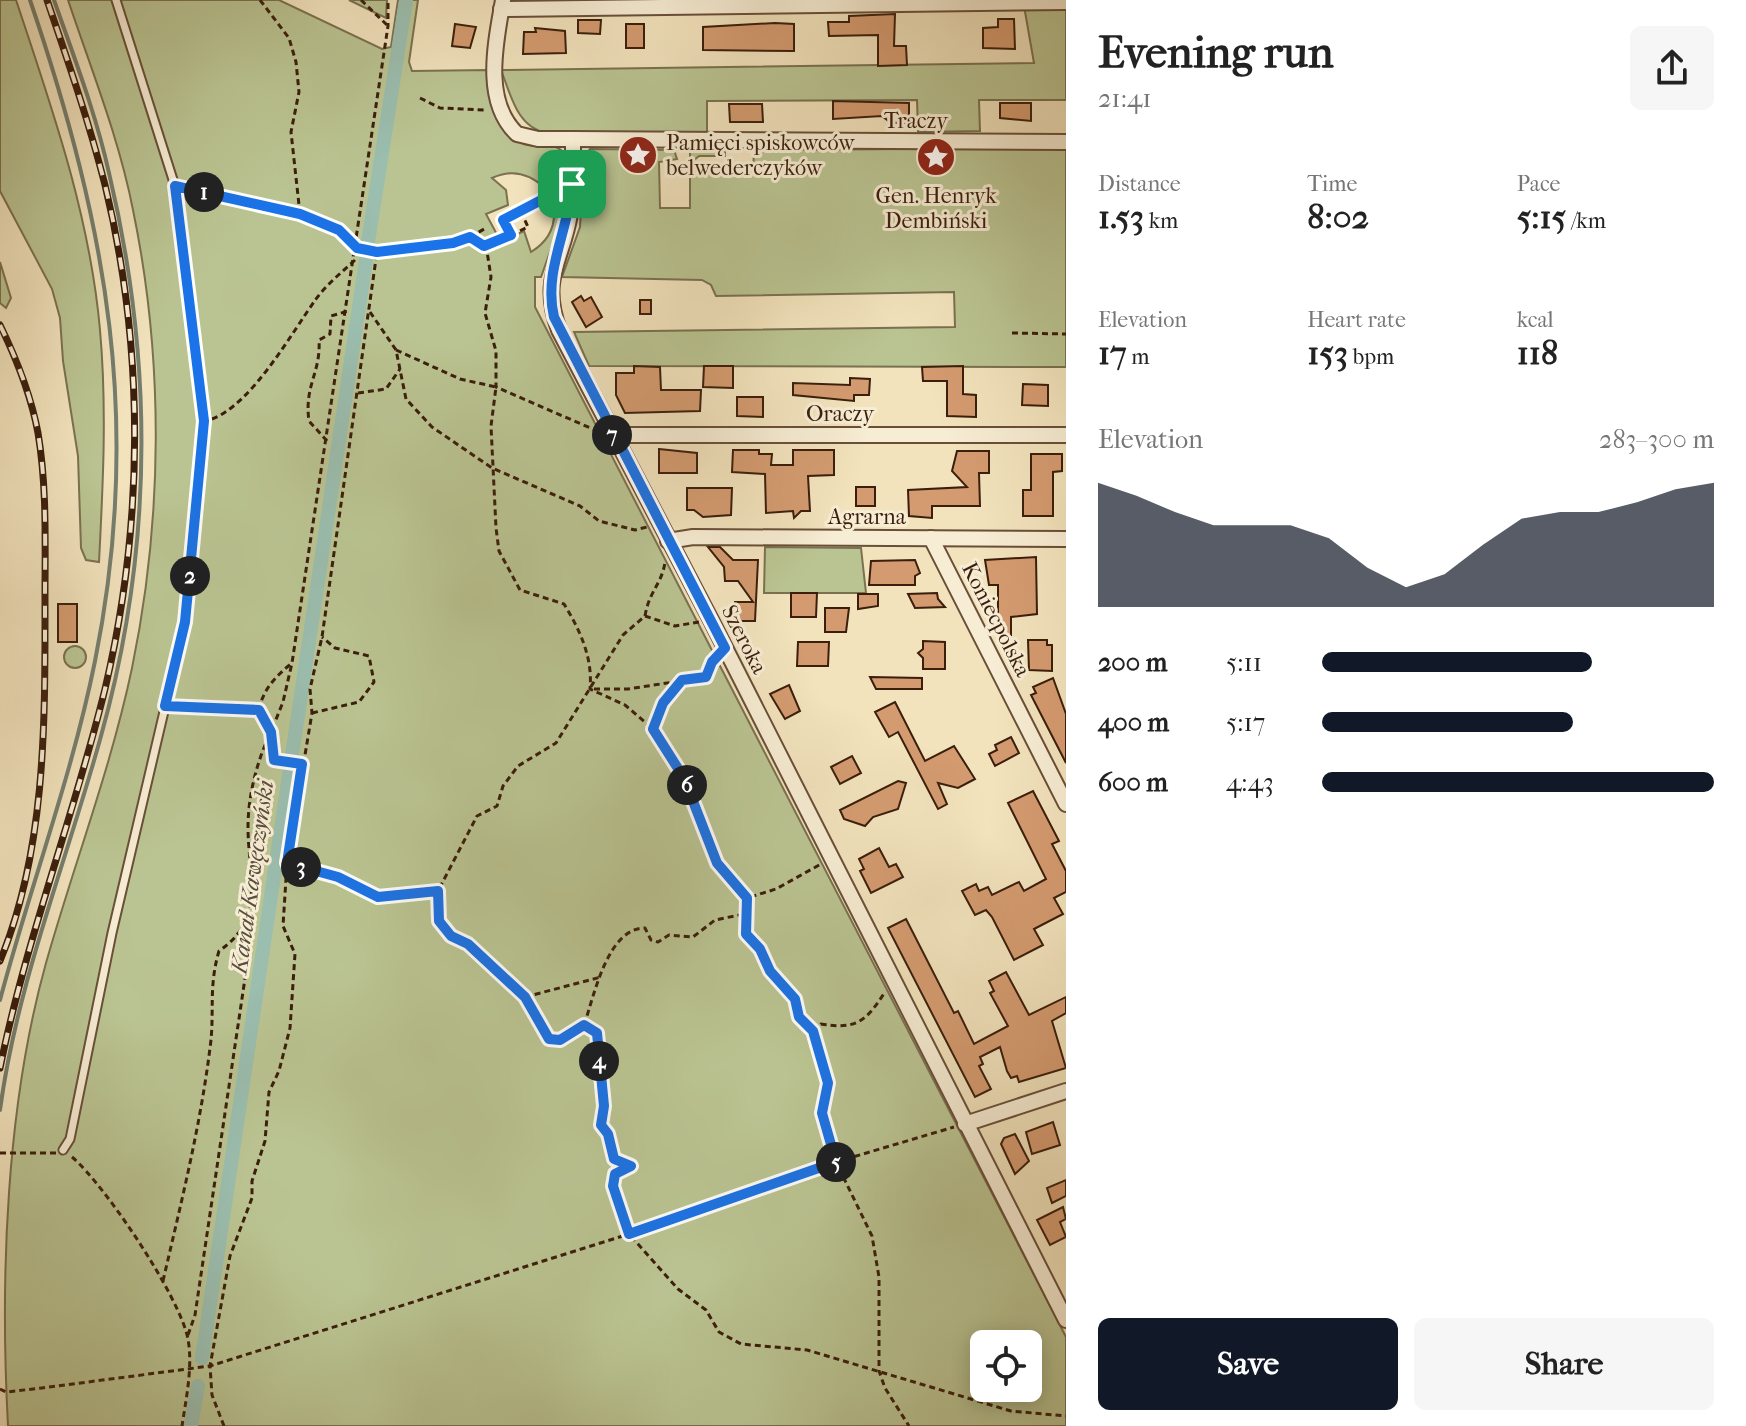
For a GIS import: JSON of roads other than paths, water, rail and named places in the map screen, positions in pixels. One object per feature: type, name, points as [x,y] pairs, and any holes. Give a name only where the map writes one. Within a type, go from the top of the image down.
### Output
[{"type":"street","points":[[573,139],[538,139],[517,134],[502,111],[494,68],[502,5],[1066,2]]},
{"type":"street","name":"Traczy","points":[[573,139],[1066,142]]},
{"type":"street","name":"Szeroka","points":[[573,139],[570,215],[551,277],[552,311],[614,439],[711,620],[1066,1320]]},
{"type":"street","name":"Oraczy","points":[[614,439],[629,435],[1066,435]]},
{"type":"street","name":"Agrarna","points":[[668,541],[693,537],[1066,539]]},
{"type":"street","name":"Koniecpolska","points":[[931,538],[1066,804]]},
{"type":"street","points":[[965,1124],[1066,1091]]},
{"type":"lane","points":[[63,1150],[70,1139],[185,622],[204,421],[175,186],[116,0]]},
{"type":"waterway","points":[[0,1000],[86,704],[109,574],[116,489],[116,407],[109,326],[97,246],[57,84],[30,0]]},
{"type":"waterway","points":[[0,1110],[30,969],[88,782],[118,666],[131,596],[138,526],[140,385],[124,244],[98,129],[54,0]]},
{"type":"waterway","name":"Kanał Kawęczyński","points":[[368,242],[406,0]]},
{"type":"waterway","name":"Kanał Kawęczyński","points":[[202,1358],[366,260]]},
{"type":"waterway","name":"Kanał Kawęczyński","points":[[191,1426],[198,1386]]},
{"type":"railway","points":[[0,1068],[36,925],[105,689],[118,627],[133,501],[133,373],[118,247],[92,138],[47,0]]},
{"type":"railway","points":[[0,325],[23,378],[38,433],[44,494],[45,556],[45,689],[35,828],[27,873],[0,961]]},
{"type":"place","name":"Pamięci spiskowców belwederczyków","points":[[638,155]]},
{"type":"place","name":"Gen. Henryk Dembiński","points":[[936,157]]}]
